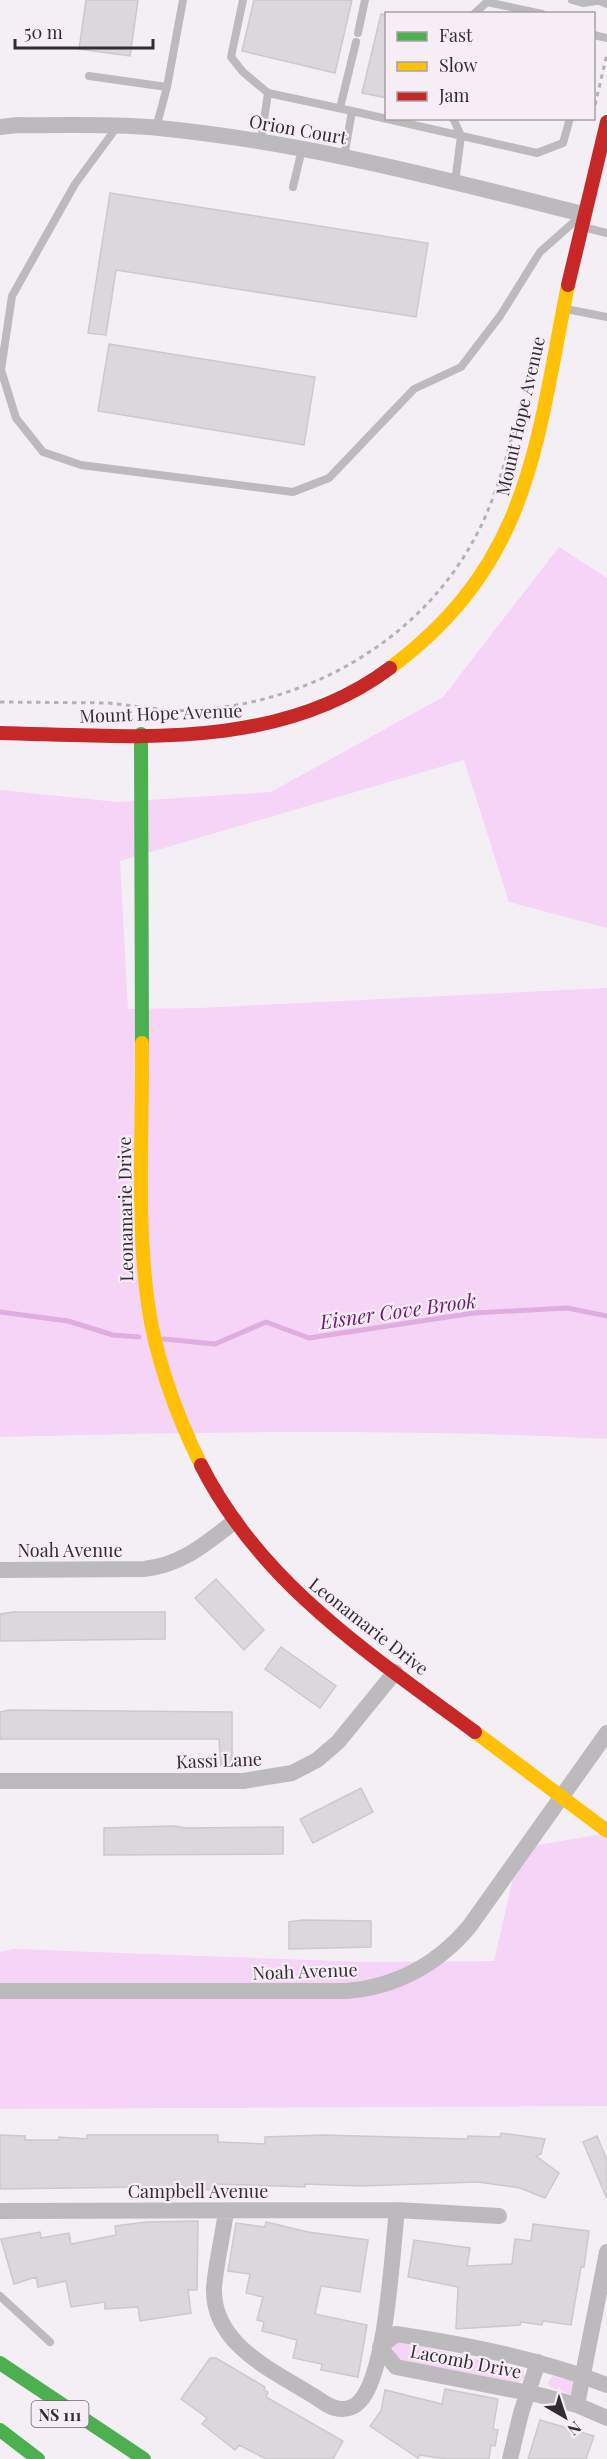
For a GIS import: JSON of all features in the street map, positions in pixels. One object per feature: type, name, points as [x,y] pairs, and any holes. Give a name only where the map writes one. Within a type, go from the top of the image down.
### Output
[{"type":"main road","name":"Mount Hope Avenue","points":[[0,733],[141,734],[217,731],[270,725],[304,713],[382,675],[416,650],[448,619],[481,578],[508,530],[524,489],[540,426],[581,220],[607,122]]},
{"type":"main road","name":"Leonamarie Drive","points":[[141,734],[144,1279],[156,1346],[176,1409],[206,1475],[235,1521],[262,1558],[295,1592],[395,1671],[607,1831]]},
{"type":"main road","points":[[0,2363],[144,2459]]},
{"type":"main road","name":"NS 111","points":[[0,2369],[120,2459]]},
{"type":"main road","name":"NS 111","points":[[0,2430],[38,2459]]},
{"type":"street","name":"Orion Court","points":[[0,127],[18,125],[156,128],[261,141],[455,182],[581,220]]},
{"type":"street","name":"Noah Avenue","points":[[0,1570],[144,1569],[166,1566],[192,1554],[235,1521]]},
{"type":"street","name":"Kassi Lane","points":[[0,1781],[243,1781],[292,1773],[317,1760],[339,1742],[395,1671]]},
{"type":"street","points":[[563,1798],[607,1733]]},
{"type":"street","name":"Noah Avenue","points":[[0,1991],[347,1991],[392,1982],[420,1969],[454,1944],[477,1917],[563,1798]]},
{"type":"street","points":[[226,2211],[214,2289],[225,2327],[250,2356],[326,2404],[339,2409],[354,2406],[363,2397],[380,2347],[397,2210]]},
{"type":"street","name":"Campbell Avenue","points":[[0,2211],[397,2210],[499,2216]]},
{"type":"street","points":[[577,2405],[584,2358],[607,2252]]},
{"type":"street","name":"Lacomb Drive","points":[[607,2385],[537,2362],[457,2344],[396,2334],[380,2347],[396,2367],[577,2405],[607,2418]]},
{"type":"street","points":[[510,2459],[537,2362]]},
{"type":"lane","points":[[156,128],[167,87],[183,0]]},
{"type":"lane","points":[[243,0],[231,57],[243,72],[268,93],[385,119]]},
{"type":"lane","points":[[340,108],[366,0]]},
{"type":"lane","points":[[572,0],[607,4]]},
{"type":"lane","points":[[476,12],[487,2],[533,12]]},
{"type":"lane","points":[[89,76],[167,87]]},
{"type":"lane","points":[[261,141],[268,93]]},
{"type":"lane","points":[[344,157],[352,111]]},
{"type":"lane","points":[[391,120],[537,153],[563,143],[569,120]]},
{"type":"lane","points":[[454,120],[461,136],[455,182]]},
{"type":"lane","points":[[117,127],[75,184],[12,296],[1,370],[16,418],[43,452],[81,465],[292,492],[329,478],[414,389],[461,367],[500,316],[540,252],[581,220],[607,233]]},
{"type":"lane","points":[[293,187],[302,149]]},
{"type":"lane","points":[[563,308],[607,317]]},
{"type":"lane","points":[[0,2296],[50,2342]]},
{"type":"path","points":[[595,107],[607,54]]},
{"type":"path","points":[[0,702],[109,703],[175,711],[212,709],[287,694],[317,683],[347,666],[400,629],[426,605],[452,574],[472,543],[488,511],[523,399]]},
{"type":"shaded area","points":[[559,547],[607,578],[607,928],[509,902],[464,760],[120,861],[128,1009],[199,1008],[607,988],[607,1439],[379,1432],[0,1437],[0,790],[118,802],[271,792],[443,697]]},
{"type":"shaded area","points":[[607,1833],[607,2106],[0,2109],[0,1952],[14,1949],[365,1962],[494,1961],[520,1848]]},
{"type":"shaded area","points":[[397,2341],[523,2369],[524,2378],[516,2385],[404,2364],[395,2357],[392,2346]]},
{"type":"shaded area","points":[[553,2376],[575,2382],[575,2390],[569,2394],[550,2387],[548,2382]]},
{"type":"building","points":[[86,0],[138,0],[130,56],[79,49]]},
{"type":"building","points":[[254,0],[352,0],[335,73],[242,51]]},
{"type":"building","points":[[381,14],[385,15],[385,98],[362,93]]},
{"type":"building","points":[[110,193],[428,243],[416,317],[116,270],[106,335],[88,333]]},
{"type":"building","points":[[109,344],[315,377],[304,445],[98,411]]},
{"type":"building","points":[[216,1579],[264,1630],[244,1650],[195,1598]]},
{"type":"building","points":[[13,1612],[165,1612],[165,1639],[0,1641],[0,1614]]},
{"type":"building","points":[[281,1647],[336,1686],[320,1708],[265,1669]]},
{"type":"building","points":[[9,1710],[232,1712],[232,1766],[221,1766],[219,1739],[0,1739],[0,1712]]},
{"type":"building","points":[[361,1788],[373,1812],[313,1843],[300,1819]]},
{"type":"building","points":[[174,1826],[186,1828],[283,1827],[283,1854],[104,1855],[104,1828]]},
{"type":"building","points":[[303,1920],[371,1921],[371,1947],[289,1949],[289,1922]]},
{"type":"building","points":[[501,2133],[545,2139],[541,2154],[536,2156],[559,2173],[545,2198],[520,2188],[478,2182],[361,2186],[305,2184],[305,2187],[217,2184],[217,2190],[145,2187],[0,2189],[0,2135],[25,2136],[25,2140],[59,2140],[59,2137],[87,2139],[87,2135],[218,2135],[218,2142],[265,2144],[265,2137],[323,2135],[467,2139],[468,2136],[500,2137]]},
{"type":"building","points":[[597,2136],[607,2160],[607,2199],[583,2142]]},
{"type":"building","points":[[198,2221],[197,2290],[188,2290],[191,2313],[140,2321],[138,2307],[105,2309],[105,2302],[71,2307],[66,2281],[38,2287],[36,2277],[14,2284],[1,2239],[40,2232],[41,2238],[69,2233],[71,2244],[116,2235],[115,2226],[147,2222]]},
{"type":"building","points":[[266,2222],[308,2232],[368,2240],[360,2292],[321,2286],[315,2314],[367,2325],[358,2377],[321,2370],[322,2364],[293,2358],[297,2340],[262,2331],[264,2322],[257,2320],[263,2297],[246,2293],[250,2274],[228,2271],[236,2223],[265,2227]]},
{"type":"building","points":[[533,2224],[589,2231],[584,2267],[581,2267],[571,2325],[543,2321],[542,2325],[521,2322],[520,2325],[456,2329],[458,2287],[408,2277],[414,2240],[470,2248],[467,2266],[512,2264],[515,2239],[531,2241]]},
{"type":"building","points":[[210,2358],[216,2358],[265,2387],[264,2390],[268,2392],[266,2397],[343,2441],[333,2459],[266,2459],[239,2445],[235,2450],[202,2424],[207,2418],[181,2399]]},
{"type":"building","points":[[445,2389],[498,2399],[493,2429],[498,2430],[495,2446],[491,2445],[489,2459],[446,2459],[420,2455],[418,2458],[370,2426],[381,2411],[385,2390],[442,2404]]},
{"type":"building","points":[[540,2420],[594,2436],[586,2459],[528,2459]]},
{"type":"waterway","name":"Eisner Cove Brook","points":[[164,1339],[215,1344],[266,1322],[309,1338],[474,1313],[567,1308],[607,1316]]},
{"type":"waterway","name":"Eisner Cove Brook","points":[[0,1312],[68,1321],[113,1335],[139,1337]]},
{"type":"traffic: fast","points":[[141,734],[142,1043]]},
{"type":"traffic: fast","points":[[0,2363],[144,2459]]},
{"type":"traffic: fast","points":[[0,2430],[38,2459]]},
{"type":"traffic: slow","points":[[390,668],[437,628],[473,586],[500,543],[520,497],[535,448],[568,285]]},
{"type":"traffic: slow","points":[[142,1043],[141,1206],[148,1304],[156,1346],[168,1386],[201,1465]]},
{"type":"traffic: slow","points":[[475,1732],[607,1831]]},
{"type":"traffic: jam","points":[[568,285],[607,122]]},
{"type":"traffic: jam","points":[[0,733],[152,736],[202,733],[252,726],[300,714],[346,695],[390,668]]},
{"type":"traffic: jam","points":[[201,1465],[226,1507],[254,1546],[287,1581],[358,1645],[475,1732]]}]
